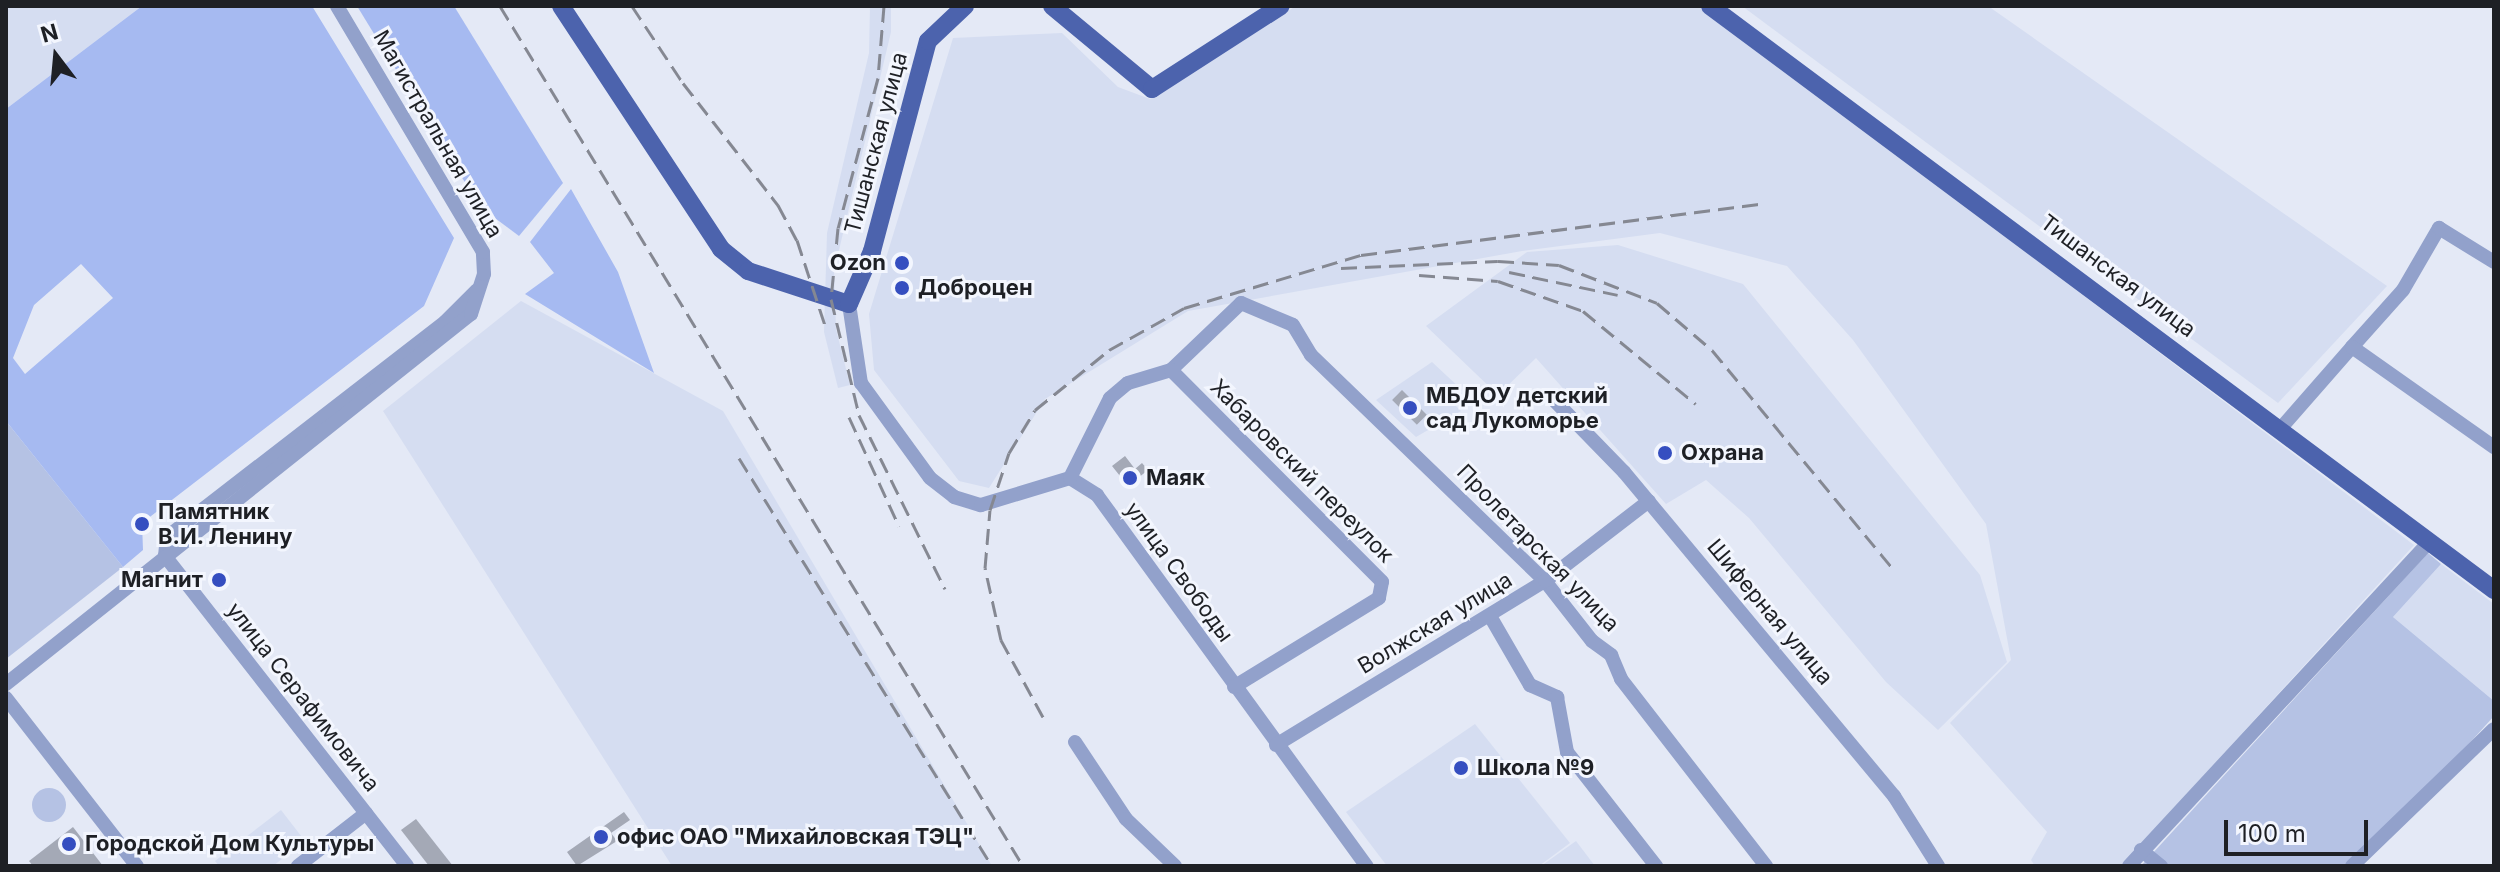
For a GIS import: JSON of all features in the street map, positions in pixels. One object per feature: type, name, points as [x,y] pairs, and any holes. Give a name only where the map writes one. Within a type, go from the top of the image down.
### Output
[{"type":"main road","points":[[561,6],[721,249],[748,271],[849,304]]},
{"type":"main road","name":"Тишанская улица","points":[[849,304],[872,251],[928,41],[965,6]]},
{"type":"main road","points":[[1052,6],[1152,89],[1281,6]]},
{"type":"main road","name":"Тишанская улица","points":[[1710,6],[2281,428],[2494,590]]},
{"type":"street","name":"Магистральная улица","points":[[165,556],[167,537],[445,322],[479,288],[483,252],[473,229],[337,6]]},
{"type":"street","points":[[2281,428],[2403,290],[2439,228],[2494,262]]},
{"type":"street","name":"Пролетарская улица","points":[[1171,370],[1241,303],[1293,325],[1311,355],[1545,581],[1592,641],[1611,655],[1621,679],[1766,866]]},
{"type":"street","points":[[849,304],[861,383],[930,478],[954,497],[1000,502],[1070,478],[1110,398],[1128,383],[1171,370]]},
{"type":"street","points":[[2352,347],[2494,447]]},
{"type":"street","name":"Хабаровский переулок","points":[[1171,370],[1384,588],[1379,598],[1234,687]]},
{"type":"street","name":"Шиферная улица","points":[[1553,399],[1649,501],[1894,796],[1938,866]]},
{"type":"street","name":"улица Свободы","points":[[1070,478],[1097,495],[1367,866]]},
{"type":"street","name":"Волжская улица","points":[[1276,745],[1545,581],[1649,501]]},
{"type":"street","points":[[2129,866],[2430,541]]},
{"type":"street","points":[[6,684],[165,556]]},
{"type":"street","name":"улица Серафимовича","points":[[165,556],[407,866]]},
{"type":"street","points":[[1490,616],[1530,685],[1557,697],[1567,752],[1656,866]]},
{"type":"street","points":[[6,698],[137,866]]},
{"type":"street","points":[[2352,866],[2494,729]]},
{"type":"street","points":[[1075,742],[1126,819],[1175,866]]},
{"type":"street","points":[[298,866],[366,813]]},
{"type":"street","points":[[2141,850],[2161,866]]},
{"type":"shaded area","points":[[6,6],[142,6],[6,109]]},
{"type":"shaded area","points":[[142,6],[312,6],[454,238],[424,306],[142,523],[143,550],[123,567],[6,421],[6,109]],"holes":[[[81,264],[113,298],[25,374],[13,358],[34,305]]]},
{"type":"shaded area","points":[[357,6],[454,6],[563,183],[519,236],[480,207]]},
{"type":"shaded area","points":[[870,6],[891,6],[891,32],[834,271],[836,329],[850,385],[838,388],[824,332],[827,233],[869,53]]},
{"type":"shaded area","points":[[1296,6],[1700,6],[2414,545],[2121,866],[2035,866],[2031,860],[2047,832],[1950,723],[2011,660],[1986,524],[1853,340],[1787,266],[1660,233],[1522,251],[1188,311],[1045,399],[989,488],[959,481],[874,370],[869,314],[953,38],[1062,33],[1118,87],[1150,99]]},
{"type":"shaded area","points":[[1742,6],[1988,6],[2387,286],[2278,403]]},
{"type":"shaded area","points":[[571,189],[618,272],[654,373],[525,294],[554,273],[530,242]]},
{"type":"shaded area","points":[[1618,245],[1743,284],[1980,575],[2007,662],[1938,730],[1886,682],[1749,518],[1706,480],[1666,504],[1536,358],[1498,395],[1426,326],[1527,252]]},
{"type":"shaded area","points":[[521,301],[723,411],[992,866],[672,866],[383,411]]},
{"type":"shaded area","points":[[1432,362],[1462,390],[1450,400],[1461,411],[1416,437],[1376,400]]},
{"type":"shaded area","points":[[6,421],[123,567],[6,659]]},
{"type":"shaded area","points":[[2428,553],[2441,564],[2393,617],[2494,701],[2494,716],[2456,758],[2348,866],[2141,866]]},
{"type":"shaded area","points":[[2441,564],[2494,604],[2494,701],[2393,617]]},
{"type":"shaded area","name":"Школа №9","points":[[1475,724],[1570,843],[1539,866],[1387,866],[1346,812]]},
{"type":"shaded area","points":[[49,788],[61,793],[66,805],[61,817],[49,822],[37,817],[32,805],[37,793]]},
{"type":"shaded area","points":[[281,810],[305,841],[273,866],[219,866],[215,861]]},
{"type":"shaded area","points":[[1576,841],[1595,866],[1541,866]]},
{"type":"building","name":"МБДОУ детский сад Лукоморье","points":[[1402,390],[1427,415],[1417,425],[1392,400]]},
{"type":"building","name":"Mаяк","points":[[1125,456],[1135,469],[1142,463],[1148,470],[1128,486],[1112,466]]},
{"type":"building","name":"офис ОАО \"Михайловская ТЭЦ\"","points":[[624,812],[630,820],[611,833],[617,841],[577,866],[567,852]]},
{"type":"building","points":[[416,819],[453,866],[429,866],[401,830]]},
{"type":"building","name":"Городской Дом Культуры","points":[[73,827],[103,866],[33,866],[29,861]]},
{"type":"railway","points":[[500,6],[1023,866]]},
{"type":"railway","points":[[632,6],[683,83],[778,205],[797,240],[826,328]]},
{"type":"railway","points":[[884,6],[878,78],[838,228],[831,299],[859,415],[945,589]]},
{"type":"railway","points":[[1043,717],[1001,640],[985,568],[990,510],[1009,453],[1035,410],[1109,350],[1184,308],[1361,255],[1765,203]]},
{"type":"railway","points":[[1341,268],[1498,261],[1559,265],[1657,303],[1712,350],[1894,570]]},
{"type":"railway","points":[[1509,272],[1618,295]]},
{"type":"railway","points":[[1419,275],[1498,281],[1583,311],[1696,404]]},
{"type":"railway","points":[[849,417],[899,526]]},
{"type":"railway","points":[[739,458],[992,866]]},
{"type":"place","name":"Ozon","points":[[902,263]]},
{"type":"place","name":"Доброцен","points":[[902,288]]},
{"type":"place","name":"МБДОУ детский сад Лукоморье","points":[[1410,408]]},
{"type":"place","name":"Охрана","points":[[1665,453]]},
{"type":"place","name":"Mаяк","points":[[1130,478]]},
{"type":"place","name":"Памятник В.И. Ленину","points":[[142,524]]},
{"type":"place","name":"Магнит","points":[[219,580]]},
{"type":"place","name":"Школа №9","points":[[1461,768]]},
{"type":"place","name":"офис ОАО \"Михайловская ТЭЦ\"","points":[[601,837]]},
{"type":"place","name":"Городской Дом Культуры","points":[[69,844]]}]
